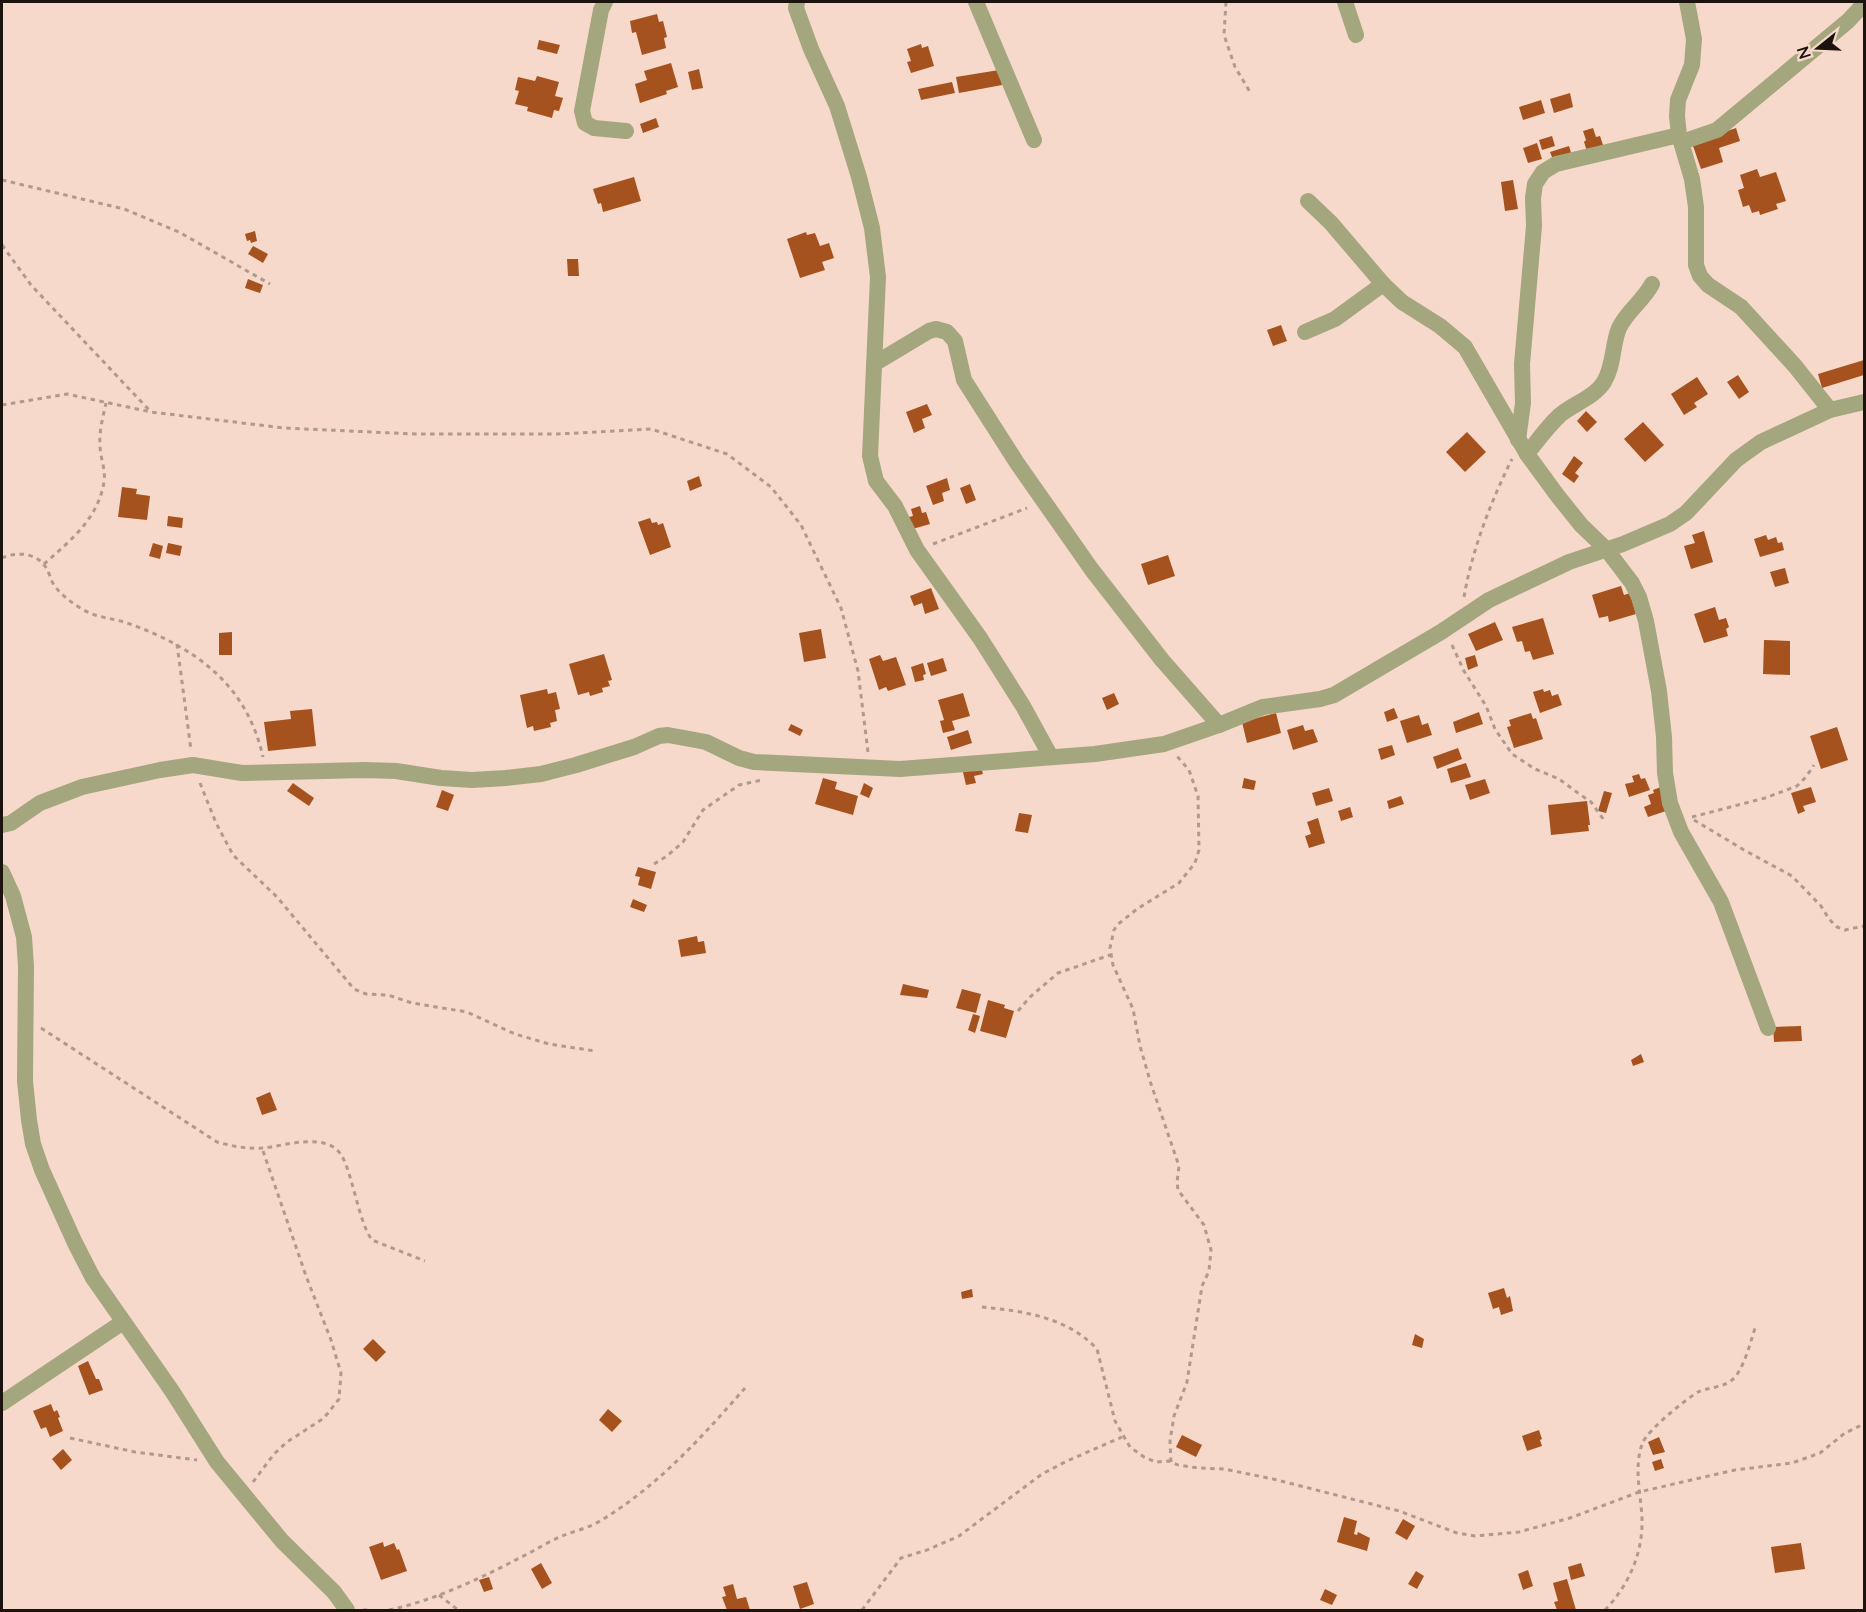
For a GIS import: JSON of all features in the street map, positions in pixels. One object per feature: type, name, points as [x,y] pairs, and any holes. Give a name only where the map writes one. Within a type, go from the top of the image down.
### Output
[{"type":"street","points":[[605,2],[601,10],[582,111],[585,123],[594,128],[626,131]]},
{"type":"street","points":[[797,2],[796,8],[811,49],[837,106],[872,228],[878,277],[870,456],[876,481],[895,506],[917,550],[981,638],[1023,706],[1051,758]]},
{"type":"street","points":[[976,2],[1034,140]]},
{"type":"street","points":[[1345,2],[1356,35]]},
{"type":"street","points":[[1687,2],[1694,39],[1692,64],[1678,100],[1681,139],[1692,179],[1696,207],[1695,253],[1701,276],[1708,285],[1741,307],[1795,366],[1830,410]]},
{"type":"street","points":[[1523,447],[1522,364],[1534,226],[1533,198],[1535,184],[1543,172],[1556,164],[1717,130],[1848,21],[1864,4]]},
{"type":"street","points":[[1308,201],[1331,223],[1383,284],[1402,302],[1440,326],[1465,347],[1523,447],[1581,525],[1607,550],[1632,583],[1646,621],[1659,691],[1667,793],[1684,819],[1681,832],[1721,902],[1768,1028]]},
{"type":"street","points":[[1305,332],[1335,319],[1383,284]]},
{"type":"street","points":[[1523,447],[1605,381],[1618,330],[1625,316],[1645,296],[1652,284]]},
{"type":"street","points":[[874,364],[929,332],[936,329],[947,332],[955,341],[964,380],[973,396],[1044,501],[1092,570],[1162,660],[1219,725]]},
{"type":"street","points":[[2,825],[11,823],[40,803],[82,787],[193,765],[242,773],[375,771],[472,780],[541,774],[624,751],[659,736],[668,735],[706,742],[739,758],[790,765],[900,769],[1051,758],[1164,744],[1263,707],[1320,699],[1334,694],[1441,632],[1489,600],[1558,567],[1670,524],[1686,513],[1736,460],[1761,442],[1830,410],[1864,402]]},
{"type":"street","points":[[2,872],[13,896],[24,937],[25,1081],[28,1120],[33,1144],[84,1261],[93,1278],[172,1391],[217,1462],[282,1541],[334,1592],[346,1611]]},
{"type":"street","points":[[2,1403],[123,1322]]},
{"type":"path","points":[[1226,2],[1224,35],[1235,67],[1250,92]]},
{"type":"path","points":[[2,180],[124,209],[179,232],[270,284]]},
{"type":"path","points":[[2,245],[32,285],[151,412]]},
{"type":"path","points":[[2,405],[67,394],[151,412],[284,428],[415,434],[558,434],[651,429],[728,454],[771,487],[801,525],[841,608],[858,671],[870,767]]},
{"type":"path","points":[[44,564],[81,530],[100,496],[104,481],[104,465],[99,444],[106,403]]},
{"type":"path","points":[[1463,616],[1465,591],[1472,564],[1495,496],[1514,456],[1523,447]]},
{"type":"path","points":[[917,550],[1044,501]]},
{"type":"path","points":[[2,558],[16,554],[28,555],[44,564],[53,584],[66,600],[88,613],[128,623],[177,644],[207,665],[246,707],[258,734],[266,773]]},
{"type":"path","points":[[1441,632],[1451,643],[1464,671],[1486,706],[1495,729],[1512,754],[1535,769],[1559,779],[1591,802],[1604,820]]},
{"type":"path","points":[[177,644],[193,765],[216,823],[233,855],[276,897],[354,989],[366,994],[388,995],[412,1003],[466,1012],[515,1034],[549,1044],[595,1051]]},
{"type":"path","points":[[1164,744],[1188,770],[1194,783],[1198,796],[1199,850],[1195,863],[1179,883],[1137,909],[1117,925],[1111,939],[1110,955],[1117,977],[1127,992],[1133,1009],[1140,1046],[1151,1084],[1179,1166],[1178,1190],[1204,1225],[1211,1250],[1209,1271],[1202,1286],[1187,1382],[1174,1416],[1170,1441],[1171,1462]]},
{"type":"path","points":[[654,864],[683,842],[703,810],[738,785],[760,781],[790,765]]},
{"type":"path","points":[[1684,819],[1765,798],[1797,786],[1814,765]]},
{"type":"path","points":[[1684,819],[1792,876],[1821,906],[1837,927],[1845,930],[1864,926]]},
{"type":"path","points":[[1018,1011],[1030,997],[1058,973],[1110,955]]},
{"type":"path","points":[[24,1017],[217,1142],[234,1147],[262,1148],[327,1143],[342,1156],[367,1233],[372,1240],[425,1261]]},
{"type":"path","points":[[242,1494],[260,1476],[274,1454],[286,1442],[324,1418],[339,1400],[341,1373],[262,1148]]},
{"type":"path","points":[[982,1307],[1015,1310],[1044,1317],[1060,1323],[1090,1341],[1097,1349],[1115,1421],[1122,1437],[1130,1447],[1144,1457],[1156,1462],[1224,1469],[1273,1479],[1398,1511],[1457,1533],[1475,1536],[1519,1532],[1570,1518],[1639,1492],[1735,1470],[1792,1463],[1820,1453],[1845,1433],[1864,1424]]},
{"type":"path","points":[[1605,1611],[1629,1580],[1641,1543],[1642,1520],[1638,1460],[1644,1440],[1657,1425],[1696,1393],[1732,1380],[1742,1364],[1756,1326]]},
{"type":"path","points":[[389,1611],[439,1595],[503,1567],[558,1538],[599,1522],[645,1489],[695,1445],[745,1388]]},
{"type":"path","points":[[862,1611],[901,1558],[959,1536],[1042,1474],[1122,1437]]},
{"type":"path","points":[[70,1438],[135,1452],[217,1462]]},
{"type":"path","points":[[439,1595],[459,1611]]},
{"type":"building","points":[[657,14],[659,22],[663,21],[667,37],[664,38],[666,48],[642,55],[636,32],[632,33],[630,21]]},
{"type":"building","points":[[539,40],[560,45],[557,54],[537,49]]},
{"type":"building","points":[[921,44],[922,48],[928,46],[934,66],[911,73],[907,62],[911,61],[907,49]]},
{"type":"building","points":[[671,63],[678,87],[666,91],[667,94],[640,103],[635,84],[647,80],[644,71]]},
{"type":"building","points":[[699,69],[703,88],[692,90],[688,72]]},
{"type":"building","points":[[999,70],[1002,85],[959,93],[956,77]]},
{"type":"building","points":[[537,76],[559,82],[555,96],[563,98],[559,111],[554,110],[552,118],[527,111],[528,107],[515,104],[519,91],[515,90],[518,77],[535,81]]},
{"type":"building","points":[[952,82],[955,93],[921,100],[918,89]]},
{"type":"building","points":[[1570,93],[1573,107],[1554,113],[1550,99]]},
{"type":"building","points":[[1541,100],[1545,113],[1523,120],[1519,107]]},
{"type":"building","points":[[656,118],[659,127],[643,133],[640,124]]},
{"type":"building","points":[[1593,128],[1596,137],[1600,136],[1603,145],[1587,151],[1583,131]]},
{"type":"building","points":[[1736,128],[1740,141],[1719,148],[1723,162],[1701,169],[1692,143]]},
{"type":"building","points":[[1552,136],[1555,146],[1542,150],[1539,140]]},
{"type":"building","points":[[1537,143],[1542,159],[1528,163],[1523,148]]},
{"type":"building","points":[[1569,146],[1572,156],[1554,162],[1550,152]]},
{"type":"building","points":[[1757,169],[1760,177],[1776,172],[1786,201],[1776,204],[1778,209],[1760,215],[1759,211],[1752,213],[1749,205],[1743,207],[1738,190],[1744,188],[1740,175]]},
{"type":"building","points":[[634,177],[641,201],[603,212],[593,189]]},
{"type":"building","points":[[1513,180],[1518,209],[1505,211],[1501,182]]},
{"type":"building","points":[[255,231],[257,241],[251,243],[250,240],[247,241],[245,234]]},
{"type":"building","points":[[806,232],[807,235],[815,233],[820,246],[829,243],[834,258],[822,262],[825,270],[800,278],[787,239]]},
{"type":"building","points":[[253,246],[268,254],[263,263],[248,254]]},
{"type":"building","points":[[567,259],[578,259],[579,276],[568,276]]},
{"type":"building","points":[[248,279],[263,285],[260,293],[245,288]]},
{"type":"building","points":[[1281,325],[1287,341],[1273,346],[1267,330]]},
{"type":"building","points":[[1864,360],[1864,375],[1822,388],[1818,374]]},
{"type":"building","points":[[1738,375],[1749,392],[1739,399],[1727,382]]},
{"type":"building","points":[[1697,377],[1708,394],[1694,403],[1697,407],[1684,415],[1671,394]]},
{"type":"building","points":[[927,404],[932,415],[922,419],[925,428],[914,433],[906,412]]},
{"type":"building","points":[[1586,411],[1597,422],[1587,432],[1577,421]]},
{"type":"building","points":[[1643,422],[1664,445],[1645,462],[1624,439]]},
{"type":"building","points":[[1467,432],[1486,452],[1465,472],[1446,452]]},
{"type":"building","points":[[1574,456],[1583,463],[1575,473],[1579,476],[1574,483],[1562,474]]},
{"type":"building","points":[[699,476],[702,486],[690,491],[687,481]]},
{"type":"building","points":[[947,478],[950,490],[942,493],[944,501],[933,505],[926,486]]},
{"type":"building","points":[[970,484],[976,500],[966,504],[960,488]]},
{"type":"building","points":[[122,487],[137,489],[136,494],[150,496],[147,520],[118,517]]},
{"type":"building","points":[[920,506],[922,513],[926,512],[930,524],[909,530],[905,518],[913,516],[911,509]]},
{"type":"building","points":[[168,516],[183,518],[182,528],[167,526]]},
{"type":"building","points":[[650,518],[652,523],[657,522],[658,525],[663,523],[671,547],[650,555],[638,522]]},
{"type":"building","points":[[1704,531],[1713,562],[1691,569],[1684,546],[1695,543],[1692,535]]},
{"type":"building","points":[[1766,535],[1768,540],[1776,537],[1778,543],[1782,542],[1784,550],[1760,557],[1754,539]]},
{"type":"building","points":[[153,543],[163,546],[160,559],[149,556]]},
{"type":"building","points":[[168,543],[182,546],[180,556],[166,553]]},
{"type":"building","points":[[1168,555],[1175,576],[1148,585],[1141,564]]},
{"type":"building","points":[[1785,568],[1789,583],[1775,587],[1770,572]]},
{"type":"building","points":[[1621,586],[1624,595],[1630,593],[1636,614],[1609,622],[1608,616],[1599,618],[1592,595]]},
{"type":"building","points":[[931,588],[939,609],[925,614],[922,603],[914,606],[910,596]]},
{"type":"building","points":[[1715,607],[1719,620],[1726,618],[1729,627],[1726,629],[1728,636],[1704,643],[1694,614]]},
{"type":"building","points":[[1543,618],[1554,654],[1533,660],[1530,651],[1525,652],[1522,641],[1517,642],[1512,627]]},
{"type":"building","points":[[1495,622],[1503,640],[1476,651],[1468,634]]},
{"type":"building","points":[[821,629],[826,658],[804,662],[799,633]]},
{"type":"building","points":[[232,632],[232,655],[219,655],[219,633]]},
{"type":"building","points":[[1764,640],[1790,641],[1790,675],[1763,674]]},
{"type":"building","points":[[604,654],[612,680],[608,681],[610,686],[602,688],[603,692],[590,696],[589,692],[578,695],[569,664]]},
{"type":"building","points":[[880,655],[883,661],[896,657],[906,685],[888,691],[886,687],[879,690],[869,659]]},
{"type":"building","points":[[1475,655],[1478,666],[1468,670],[1465,658]]},
{"type":"building","points":[[943,658],[947,671],[931,676],[927,663]]},
{"type":"building","points":[[923,663],[926,674],[923,675],[924,680],[915,682],[911,667]]},
{"type":"building","points":[[547,689],[548,694],[556,692],[560,709],[555,710],[557,721],[550,723],[551,727],[534,731],[533,726],[527,728],[520,695]]},
{"type":"building","points":[[1543,689],[1544,692],[1550,690],[1552,696],[1558,694],[1562,705],[1540,713],[1533,692]]},
{"type":"building","points":[[963,693],[970,716],[952,721],[955,730],[943,733],[940,721],[944,720],[938,700]]},
{"type":"building","points":[[1114,693],[1119,704],[1107,710],[1102,698]]},
{"type":"building","points":[[1394,708],[1398,718],[1387,722],[1384,712]]},
{"type":"building","points":[[312,709],[316,746],[268,751],[264,722],[291,719],[290,711]]},
{"type":"building","points":[[1479,712],[1483,724],[1456,733],[1453,722]]},
{"type":"building","points":[[1276,713],[1281,733],[1247,743],[1242,722]]},
{"type":"building","points":[[1531,713],[1533,719],[1536,718],[1543,739],[1514,748],[1507,727],[1511,726],[1509,720]]},
{"type":"building","points":[[1419,715],[1422,725],[1428,723],[1432,735],[1407,743],[1400,721]]},
{"type":"building","points":[[791,724],[803,730],[800,736],[788,730]]},
{"type":"building","points":[[1303,725],[1305,731],[1313,729],[1318,742],[1293,750],[1287,730]]},
{"type":"building","points":[[1837,727],[1848,760],[1821,769],[1810,736]]},
{"type":"building","points":[[968,730],[972,743],[951,750],[947,737]]},
{"type":"building","points":[[1392,745],[1395,755],[1381,760],[1378,749]]},
{"type":"building","points":[[1458,748],[1462,759],[1437,769],[1433,757]]},
{"type":"building","points":[[1466,763],[1471,777],[1451,783],[1447,769]]},
{"type":"building","points":[[980,764],[983,774],[974,776],[976,783],[966,785],[962,768]]},
{"type":"building","points":[[1639,774],[1641,779],[1645,778],[1650,790],[1629,797],[1625,784],[1634,782],[1632,776]]},
{"type":"building","points":[[823,778],[837,782],[835,789],[858,796],[853,815],[815,804]]},
{"type":"building","points":[[1244,778],[1256,781],[1254,790],[1242,788]]},
{"type":"building","points":[[1485,779],[1490,793],[1470,800],[1465,785]]},
{"type":"building","points":[[293,783],[314,798],[309,806],[287,791]]},
{"type":"building","points":[[864,783],[873,788],[869,798],[860,794]]},
{"type":"building","points":[[1661,787],[1669,810],[1648,817],[1644,807],[1651,804],[1648,795]]},
{"type":"building","points":[[1811,787],[1816,802],[1803,806],[1805,811],[1798,814],[1791,793]]},
{"type":"building","points":[[1329,788],[1333,801],[1316,806],[1312,793]]},
{"type":"building","points":[[442,790],[454,795],[448,811],[436,807]]},
{"type":"building","points":[[1604,791],[1612,793],[1606,813],[1598,811]]},
{"type":"building","points":[[1401,796],[1404,804],[1389,809],[1387,801]]},
{"type":"building","points":[[1587,801],[1589,831],[1551,835],[1548,805]]},
{"type":"building","points":[[1350,807],[1353,817],[1341,821],[1338,811]]},
{"type":"building","points":[[1019,813],[1032,815],[1028,833],[1015,831]]},
{"type":"building","points":[[1318,818],[1325,843],[1309,848],[1305,836],[1311,834],[1307,822]]},
{"type":"building","points":[[638,867],[656,872],[651,889],[638,885],[640,877],[635,876]]},
{"type":"building","points":[[633,899],[647,905],[644,912],[630,907]]},
{"type":"building","points":[[697,936],[698,942],[704,941],[706,953],[681,957],[678,940]]},
{"type":"building","points":[[903,984],[929,990],[927,998],[900,995]]},
{"type":"building","points":[[962,989],[981,994],[976,1013],[956,1008]]},
{"type":"building","points":[[988,1000],[1005,1005],[1004,1008],[1014,1011],[1006,1038],[980,1031]]},
{"type":"building","points":[[973,1014],[980,1016],[975,1033],[968,1030]]},
{"type":"building","points":[[1801,1026],[1802,1041],[1774,1042],[1773,1027]]},
{"type":"building","points":[[1641,1054],[1644,1062],[1633,1066],[1631,1060]]},
{"type":"building","points":[[270,1092],[277,1110],[262,1115],[256,1098]]},
{"type":"building","points":[[1504,1288],[1507,1298],[1510,1296],[1513,1311],[1501,1315],[1499,1307],[1493,1309],[1488,1293]]},
{"type":"building","points":[[972,1289],[973,1297],[962,1299],[961,1292]]},
{"type":"building","points":[[1415,1334],[1424,1339],[1422,1348],[1412,1345]]},
{"type":"building","points":[[373,1339],[386,1352],[376,1362],[363,1349]]},
{"type":"building","points":[[88,1361],[103,1390],[89,1395],[78,1366]]},
{"type":"building","points":[[51,1404],[54,1412],[57,1410],[63,1431],[50,1437],[46,1427],[41,1429],[33,1411]]},
{"type":"building","points":[[608,1409],[622,1421],[612,1432],[599,1420]]},
{"type":"building","points":[[1539,1430],[1542,1446],[1527,1451],[1522,1436]]},
{"type":"building","points":[[1182,1435],[1202,1445],[1196,1457],[1176,1447]]},
{"type":"building","points":[[1659,1437],[1665,1452],[1653,1455],[1648,1442]]},
{"type":"building","points":[[63,1449],[72,1460],[61,1470],[52,1459]]},
{"type":"building","points":[[1661,1459],[1664,1468],[1655,1471],[1652,1462]]},
{"type":"building","points":[[1344,1517],[1357,1521],[1354,1534],[1357,1535],[1358,1532],[1370,1538],[1367,1551],[1337,1542]]},
{"type":"building","points":[[1403,1519],[1415,1526],[1407,1540],[1395,1533]]},
{"type":"building","points":[[383,1542],[384,1547],[394,1543],[397,1550],[399,1549],[407,1571],[381,1580],[369,1547]]},
{"type":"building","points":[[1801,1543],[1805,1569],[1775,1573],[1771,1547]]},
{"type":"building","points":[[541,1563],[552,1583],[542,1589],[531,1569]]},
{"type":"building","points":[[1581,1563],[1585,1576],[1571,1580],[1568,1567]]},
{"type":"building","points":[[1528,1570],[1533,1586],[1523,1590],[1518,1574]]},
{"type":"building","points":[[1416,1571],[1424,1576],[1417,1589],[1408,1584]]},
{"type":"building","points":[[489,1577],[493,1589],[484,1592],[479,1580]]},
{"type":"building","points":[[1567,1579],[1576,1610],[1557,1610],[1554,1602],[1558,1601],[1553,1583]]},
{"type":"building","points":[[807,1582],[814,1604],[800,1609],[793,1586]]},
{"type":"building","points":[[733,1584],[737,1599],[746,1597],[750,1610],[727,1610],[722,1597],[726,1596],[723,1587]]},
{"type":"building","points":[[1325,1589],[1337,1595],[1332,1605],[1320,1600]]}]
